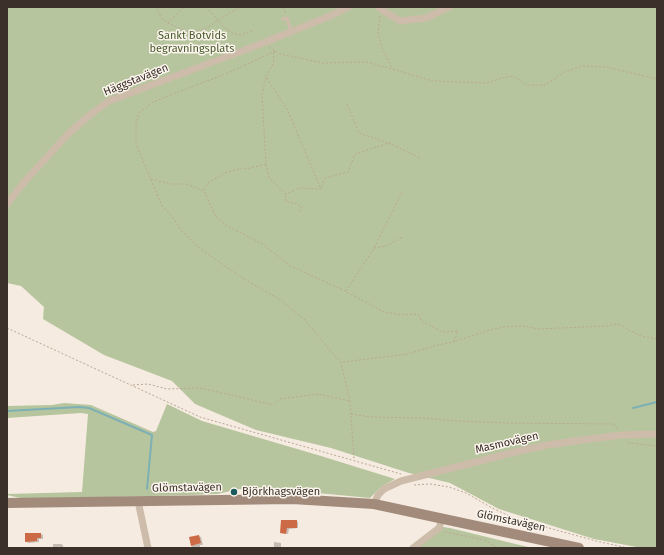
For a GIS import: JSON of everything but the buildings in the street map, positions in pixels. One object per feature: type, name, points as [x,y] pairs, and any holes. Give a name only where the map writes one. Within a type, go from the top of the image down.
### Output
[{"type":"main road","name":"Glömstavägen","points":[[7,503],[292,499],[374,504],[441,524],[579,548]]},
{"type":"street","points":[[330,16],[333,7]]},
{"type":"street","name":"Häggstavägen","points":[[7,204],[25,181],[69,133],[100,107],[122,96],[258,45],[330,16],[348,7]]},
{"type":"street","points":[[380,9],[400,21],[426,18],[449,7]]},
{"type":"street","name":"Masmovägen","points":[[374,504],[378,495],[386,488],[405,480],[547,445],[622,435],[657,434]]},
{"type":"street","points":[[138,501],[148,548]]},
{"type":"street","points":[[413,548],[441,524]]},
{"type":"lane","points":[[285,18],[291,31]]},
{"type":"path","points":[[156,7],[162,19],[168,23],[185,31],[195,32],[205,29],[242,7]]},
{"type":"path","points":[[168,23],[184,7]]},
{"type":"path","points":[[206,7],[226,29],[233,33],[241,35],[254,30]]},
{"type":"path","points":[[283,7],[285,18]]},
{"type":"path","points":[[380,9],[378,32],[382,48],[392,69]]},
{"type":"path","points":[[269,48],[280,54],[323,63],[368,62],[433,81],[487,83],[513,76],[527,85],[545,85],[565,72],[582,66],[606,67],[657,79]]},
{"type":"path","points":[[274,51],[273,64],[266,77],[262,95],[266,164],[269,178],[286,194]]},
{"type":"path","points":[[274,51],[230,72],[153,102],[139,113],[136,123],[136,144],[162,206],[172,216],[180,229],[198,247],[238,276],[282,301],[305,320],[341,362],[352,414],[354,461]]},
{"type":"path","points":[[266,77],[288,111],[321,189]]},
{"type":"path","points":[[347,104],[359,133],[389,143],[420,158]]},
{"type":"path","points":[[321,189],[325,178],[348,172],[355,154],[389,143]]},
{"type":"path","points":[[204,191],[208,182],[224,173],[241,168],[246,169],[266,164]]},
{"type":"path","points":[[150,179],[171,184],[187,184],[204,191],[216,217],[227,226],[262,244],[289,265],[346,291],[384,312],[402,315],[419,315],[421,321],[443,332],[458,331],[454,342]]},
{"type":"path","points":[[286,194],[299,188],[321,189]]},
{"type":"path","points":[[346,291],[374,248],[402,192]]},
{"type":"path","points":[[286,194],[285,201],[298,204],[302,207],[300,212]]},
{"type":"path","points":[[374,248],[386,246],[403,237]]},
{"type":"path","points":[[341,362],[408,354],[502,327],[523,326],[540,329],[607,326],[616,324],[621,325],[641,336],[657,339]]},
{"type":"path","points":[[7,328],[200,417],[403,474],[405,476],[405,480],[413,485],[430,484],[454,488],[492,508],[516,518],[600,542],[628,548]]},
{"type":"path","points":[[132,385],[148,384],[167,389],[200,388],[274,405],[280,399],[318,394],[350,401]]},
{"type":"path","points":[[352,414],[371,417],[425,418],[486,422],[614,424]]},
{"type":"path","points":[[629,443],[657,446]]},
{"type":"path","points":[[441,524],[446,533],[485,540],[497,548]]},
{"type":"green space","name":"Sankt Botvids begravningsplats","points":[[7,7],[657,7],[657,548],[642,548],[594,539],[499,509],[450,483],[409,473],[331,448],[256,430],[195,404],[172,381],[104,355],[43,319],[44,307],[21,286],[7,283]]},
{"type":"green space","points":[[64,403],[91,405],[153,432],[156,431],[167,404],[202,421],[395,479],[381,487],[370,498],[307,492],[272,494],[240,489],[217,494],[73,498],[20,498],[7,495],[82,492],[88,414],[81,413],[7,418],[7,406],[52,405]]},
{"type":"green space","points":[[437,526],[450,528],[532,548],[410,548]]},
{"type":"waterway","points":[[633,408],[657,402]]},
{"type":"waterway","points":[[7,411],[79,407],[89,408],[152,435],[147,489]]},
{"type":"place","name":"Björkhagsvägen","points":[[234,492]]}]
